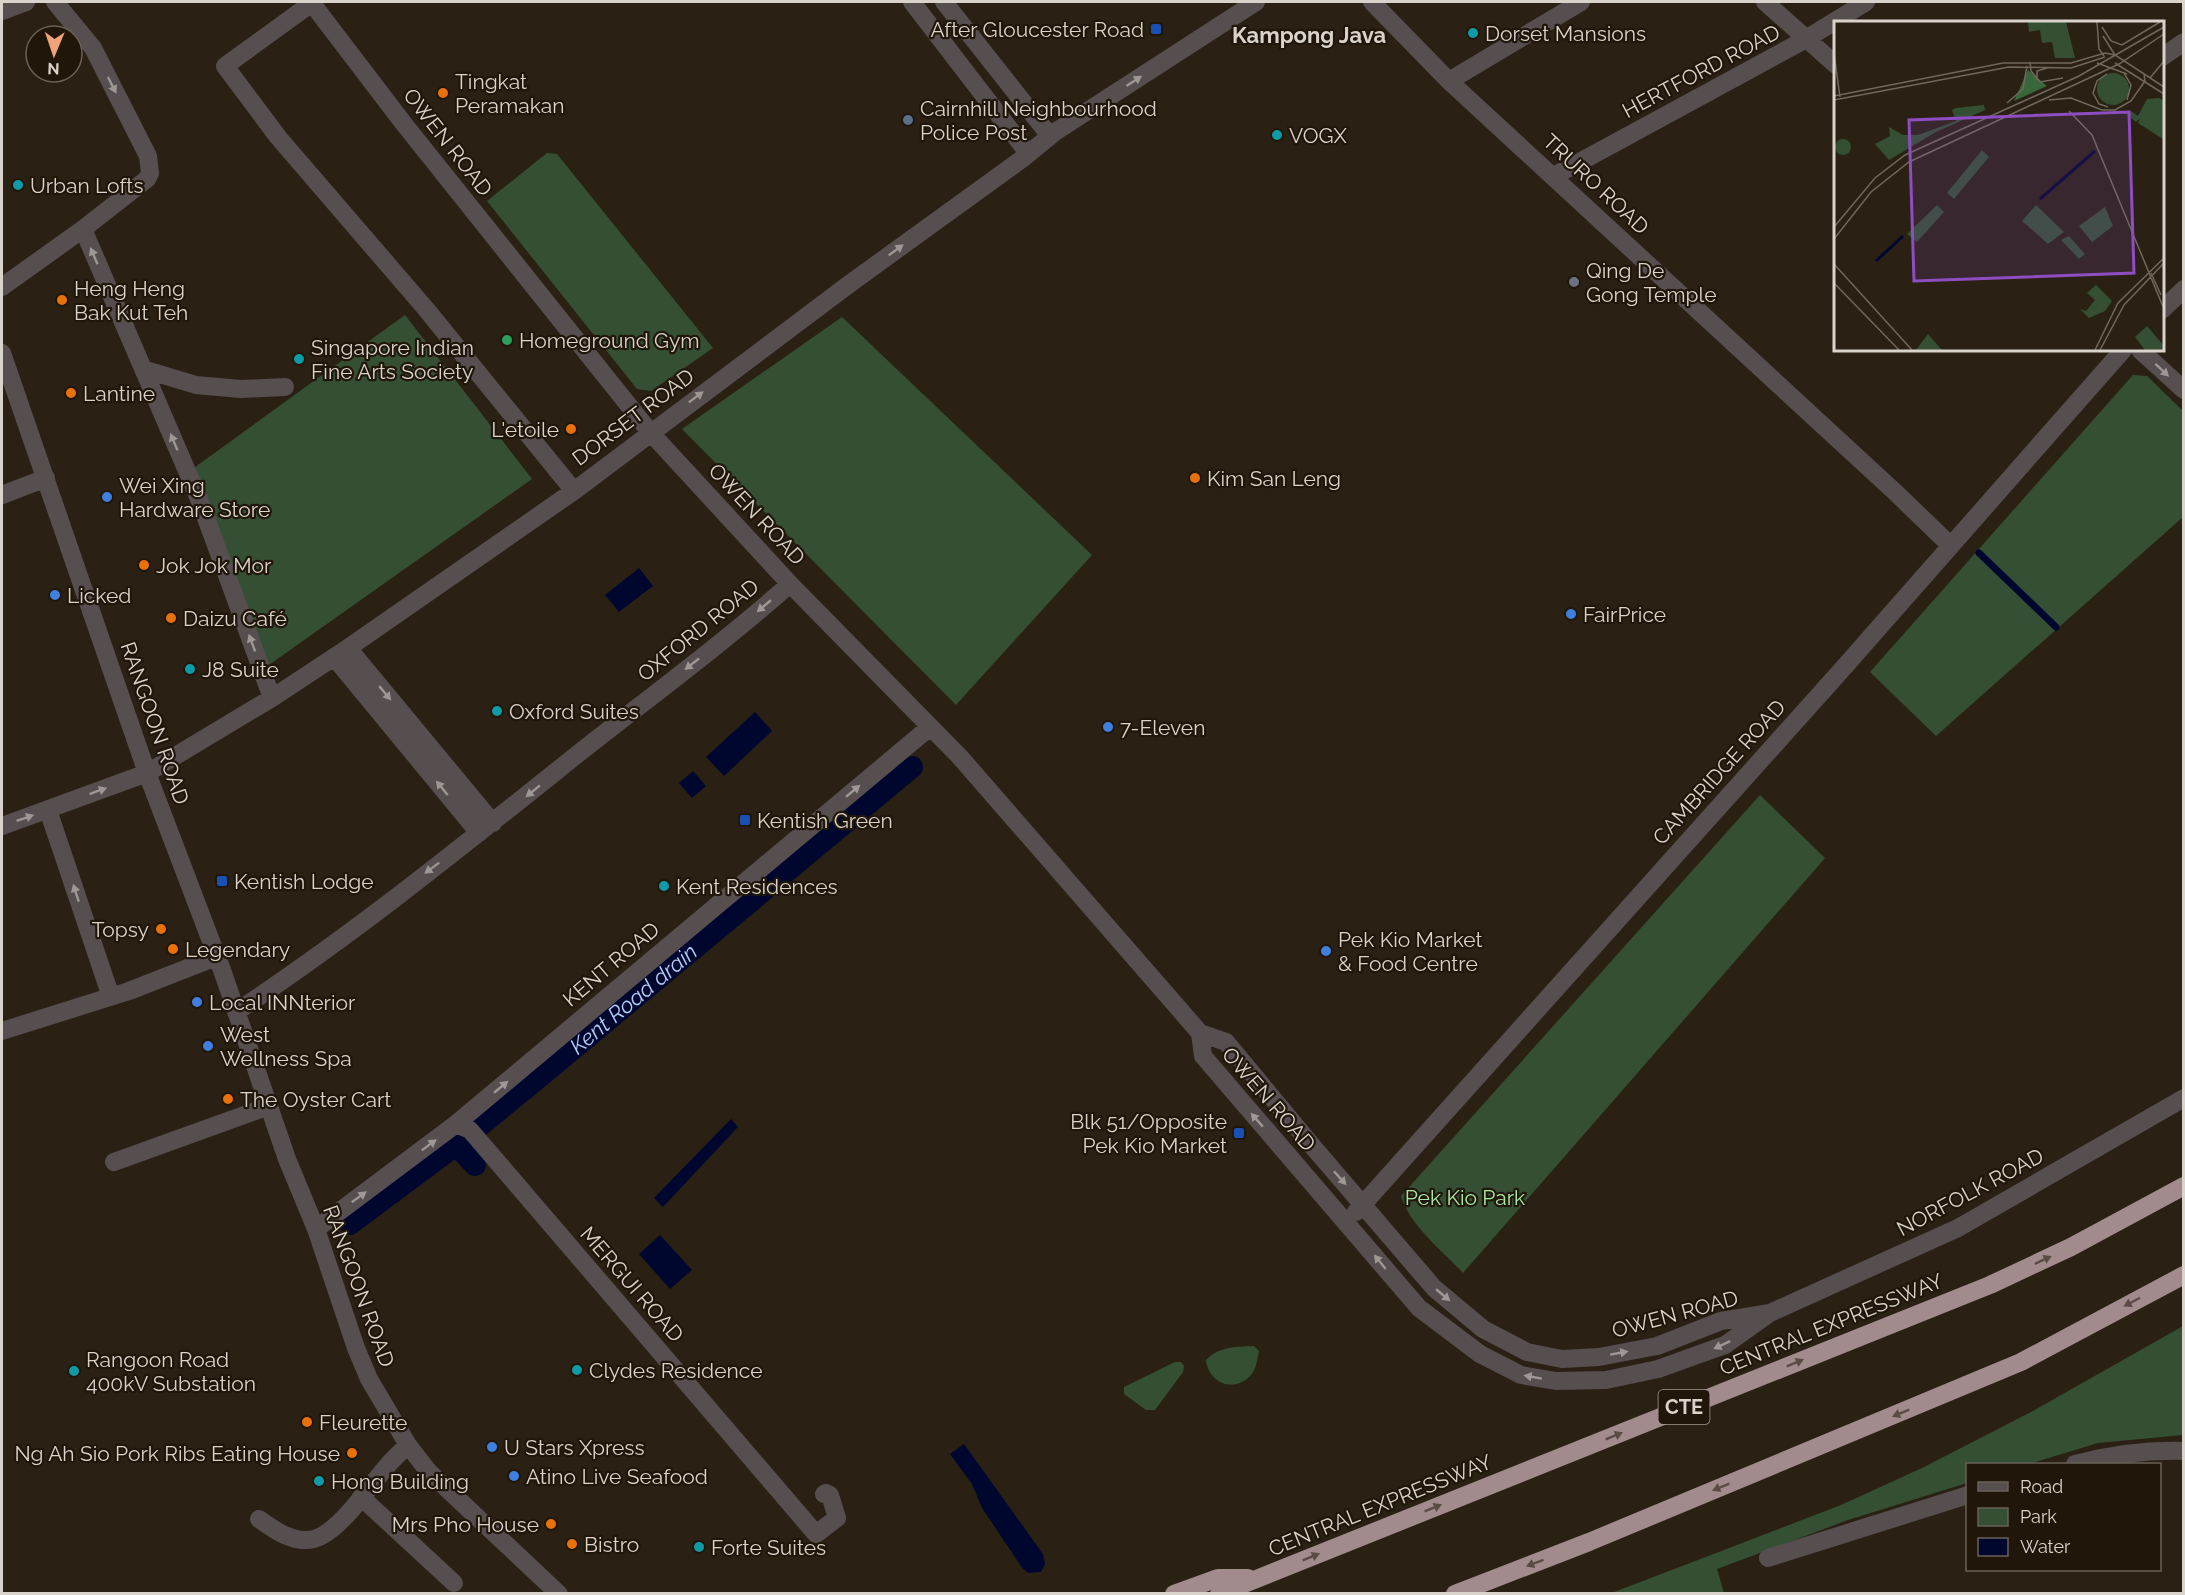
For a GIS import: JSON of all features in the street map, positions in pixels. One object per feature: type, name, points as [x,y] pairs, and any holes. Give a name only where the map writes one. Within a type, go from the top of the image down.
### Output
[{"type":"highway","name":"CENTRAL EXPRESSWAY","points":[[1220,1593],[1990,1285],[2071,1247],[2184,1186]]},
{"type":"highway","points":[[1455,1593],[1589,1542],[2010,1367],[2184,1275]]},
{"type":"highway","points":[[1174,1593],[1218,1578],[1256,1579]]},
{"type":"street","points":[[2,11],[26,2]]},
{"type":"street","points":[[2,287],[83,229],[147,179],[150,166],[148,156],[93,48],[55,2]]},
{"type":"street","points":[[311,2],[225,66],[273,131],[426,309],[574,491]]},
{"type":"street","name":"OWEN ROAD","points":[[311,2],[404,124],[650,432],[790,584],[960,757],[1200,1033],[1226,1042],[1434,1288],[1483,1329],[1527,1352],[1562,1359],[1599,1357],[1657,1346],[1721,1321],[1770,1313]]},
{"type":"street","points":[[912,2],[1029,153]]},
{"type":"street","points":[[944,2],[1050,136]]},
{"type":"street","name":"DORSET ROAD","points":[[2,826],[147,773],[272,698],[341,653],[574,491],[650,432],[1050,136],[1256,2]]},
{"type":"street","name":"TRURO ROAD","points":[[1372,2],[1449,81],[1950,545]]},
{"type":"street","points":[[1449,81],[1581,2]]},
{"type":"street","points":[[1765,2],[1834,63]]},
{"type":"street","name":"HERTFORD ROAD","points":[[1835,21],[1866,2]]},
{"type":"street","name":"HERTFORD ROAD","points":[[1554,176],[1834,22]]},
{"type":"street","points":[[2164,56],[2184,42]]},
{"type":"street","points":[[83,229],[199,499],[272,698]]},
{"type":"street","points":[[2164,309],[2184,289]]},
{"type":"street","name":"CAMBRIDGE ROAD","points":[[1347,1222],[1839,672],[2122,351]]},
{"type":"street","points":[[2141,351],[2184,390]]},
{"type":"street","name":"RANGOON ROAD","points":[[2,353],[147,773],[316,1229],[356,1348],[369,1379],[408,1445],[428,1471],[559,1593]]},
{"type":"street","points":[[143,369],[196,385],[241,389],[285,387]]},
{"type":"street","points":[[2,495],[46,478]]},
{"type":"street","name":"OXFORD ROAD","points":[[236,1012],[276,986],[486,828],[790,584]]},
{"type":"street","points":[[341,653],[486,828]]},
{"type":"street","name":"KENT ROAD","points":[[316,1229],[463,1127],[930,727]]},
{"type":"street","points":[[48,810],[108,988]]},
{"type":"street","points":[[2,1031],[129,991],[216,957]]},
{"type":"street","name":"OWEN ROAD","points":[[1200,1033],[1203,1056],[1419,1308],[1480,1354],[1521,1375],[1556,1381],[1606,1380],[1658,1369],[1725,1345],[1770,1313]]},
{"type":"street","name":"NORFOLK ROAD","points":[[1770,1313],[1958,1228],[2184,1098]]},
{"type":"street","points":[[114,1162],[269,1106]]},
{"type":"street","name":"MERGUI ROAD","points":[[463,1127],[489,1154],[816,1533],[837,1518],[830,1495],[824,1494]]},
{"type":"street","points":[[259,1520],[297,1540],[314,1539],[342,1519],[390,1462],[408,1445]]},
{"type":"street","points":[[2079,1463],[2165,1451],[2184,1451]]},
{"type":"street","points":[[1768,1558],[1966,1496]]},
{"type":"street","points":[[361,1497],[454,1583]]},
{"type":"green space","points":[[547,153],[557,154],[713,348],[651,391],[637,389],[487,201]]},
{"type":"green space","points":[[405,315],[532,479],[266,667],[191,470]]},
{"type":"green space","points":[[842,317],[1092,555],[956,705],[682,429]]},
{"type":"green space","points":[[2133,375],[2147,376],[2183,411],[2183,517],[1936,736],[1870,672]]},
{"type":"green space","name":"Pek Kio Park","points":[[1760,795],[1825,858],[1463,1273],[1419,1227],[1405,1207],[1401,1196]]},
{"type":"green space","points":[[2183,1326],[2183,1435],[2098,1443],[2032,1463],[1966,1463],[1966,1483],[1848,1520],[1717,1569],[1724,1593],[1609,1594],[1841,1505],[1922,1468],[2031,1412]]},
{"type":"green space","points":[[1254,1346],[1259,1351],[1256,1366],[1253,1373],[1241,1382],[1228,1384],[1221,1382],[1211,1374],[1206,1360],[1211,1355],[1228,1348]]},
{"type":"green space","points":[[1175,1362],[1181,1362],[1184,1366],[1183,1372],[1155,1410],[1146,1410],[1124,1394],[1124,1387]]},
{"type":"water","points":[[639,568],[653,586],[619,612],[605,595]]},
{"type":"water","points":[[755,712],[772,731],[724,776],[706,757]]},
{"type":"water","points":[[693,771],[706,786],[692,798],[679,783]]},
{"type":"water","points":[[731,1119],[738,1127],[663,1207],[654,1198]]},
{"type":"water","points":[[660,1235],[692,1270],[670,1289],[639,1254]]},
{"type":"water","points":[[964,1444],[1043,1554],[1045,1564],[1041,1572],[1028,1573],[1023,1569],[982,1508],[972,1484],[950,1454]]},
{"type":"waterway","points":[[1979,553],[2056,627]]},
{"type":"waterway","name":"Kent Road drain","points":[[350,1224],[456,1145],[912,767]]},
{"type":"waterway","points":[[456,1145],[475,1165]]},
{"type":"place","name":"After Gloucester Road","points":[[1156,29]]},
{"type":"place","name":"Dorset Mansions","points":[[1473,33]]},
{"type":"place","name":"Tingkat Peramakan","points":[[443,93]]},
{"type":"place","name":"Cairnhill Neighbourhood Police Post","points":[[908,120]]},
{"type":"place","name":"VOGX","points":[[1277,135]]},
{"type":"place","name":"Urban Lofts","points":[[18,185]]},
{"type":"place","name":"Qing De Gong Temple","points":[[1574,282]]},
{"type":"place","name":"Heng Heng Bak Kut Teh","points":[[62,300]]},
{"type":"place","name":"Homeground Gym","points":[[507,340]]},
{"type":"place","name":"Singapore Indian Fine Arts Society","points":[[299,359]]},
{"type":"place","name":"Lantine","points":[[71,393]]},
{"type":"place","name":"L'etoile","points":[[571,429]]},
{"type":"place","name":"Kim San Leng","points":[[1195,478]]},
{"type":"place","name":"Wei Xing Hardware Store","points":[[107,497]]},
{"type":"place","name":"Jok Jok Mor","points":[[144,565]]},
{"type":"place","name":"Licked","points":[[55,595]]},
{"type":"place","name":"FairPrice","points":[[1571,614]]},
{"type":"place","name":"Daizu Café","points":[[171,618]]},
{"type":"place","name":"J8 Suite","points":[[190,669]]},
{"type":"place","name":"Oxford Suites","points":[[497,711]]},
{"type":"place","name":"7-Eleven","points":[[1108,727]]},
{"type":"place","name":"Kentish Green","points":[[745,820]]},
{"type":"place","name":"Kentish Lodge","points":[[222,881]]},
{"type":"place","name":"Kent Residences","points":[[664,886]]},
{"type":"place","name":"Topsy","points":[[161,929]]},
{"type":"place","name":"Legendary","points":[[173,949]]},
{"type":"place","name":"Pek Kio Market & Food Centre","points":[[1326,951]]},
{"type":"place","name":"Local INNterior","points":[[197,1002]]},
{"type":"place","name":"West Wellness Spa","points":[[208,1046]]},
{"type":"place","name":"The Oyster Cart","points":[[228,1099]]},
{"type":"place","name":"Blk 51/Opposite Pek Kio Market","points":[[1239,1133]]},
{"type":"place","name":"Clydes Residence","points":[[577,1370]]},
{"type":"place","name":"Rangoon Road 400kV Substation","points":[[74,1371]]},
{"type":"place","name":"Fleurette","points":[[307,1422]]},
{"type":"place","name":"U Stars Xpress","points":[[492,1447]]},
{"type":"place","name":"Ng Ah Sio Pork Ribs Eating House","points":[[352,1453]]},
{"type":"place","name":"Atino Live Seafood","points":[[514,1476]]},
{"type":"place","name":"Hong Building","points":[[319,1481]]},
{"type":"place","name":"Mrs Pho House","points":[[551,1524]]},
{"type":"place","name":"Bistro","points":[[572,1544]]},
{"type":"place","name":"Forte Suites","points":[[699,1547]]},
{"type":"district","name":"Kampong Java","points":[[1309,35]]}]
